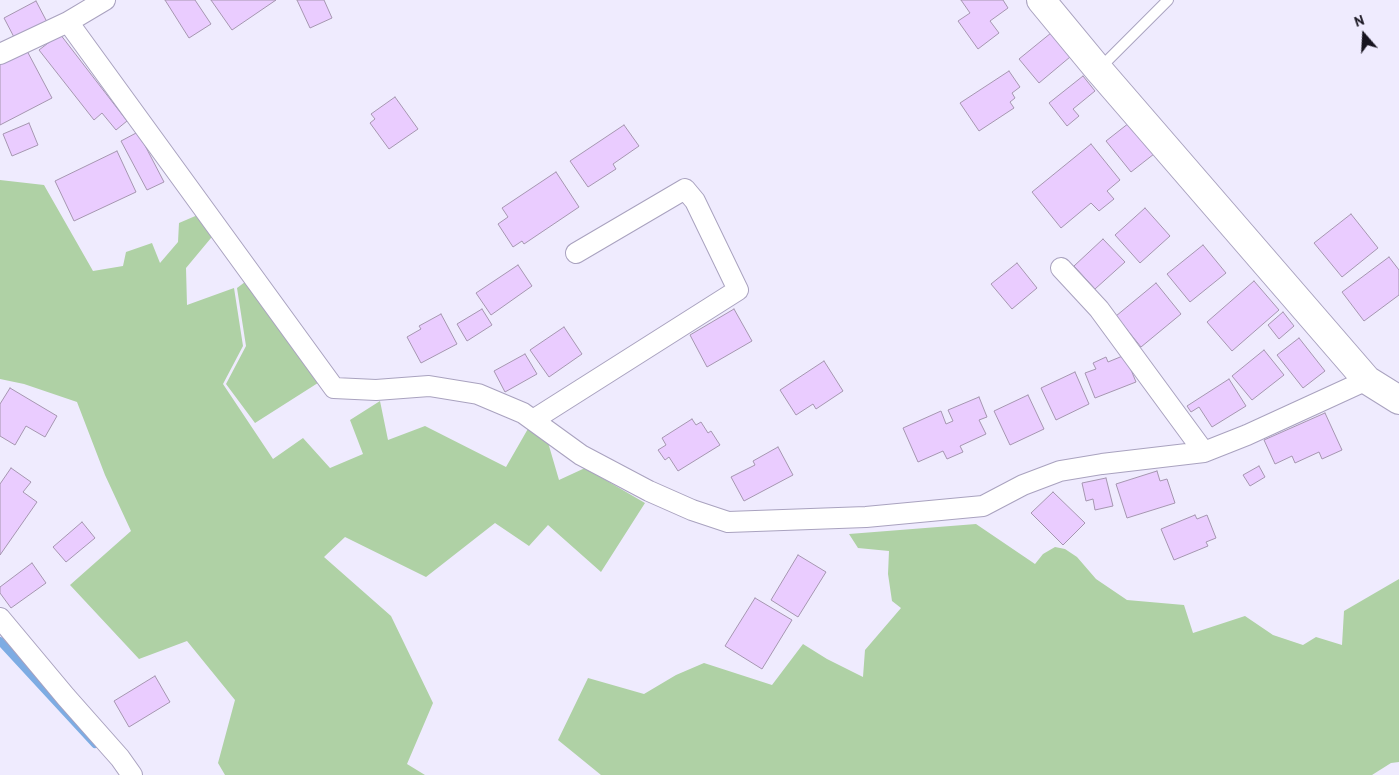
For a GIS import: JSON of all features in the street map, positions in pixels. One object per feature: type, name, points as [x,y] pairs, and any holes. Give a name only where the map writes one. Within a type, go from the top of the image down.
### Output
[{"type":"street","points":[[0,54],[68,22],[105,0]]},
{"type":"street","points":[[1041,0],[1098,69],[1367,380],[1399,400]]},
{"type":"street","points":[[68,22],[334,388],[376,390],[429,386],[478,394],[523,413],[581,455],[649,491],[692,510],[728,522],[866,517],[983,506],[1023,485],[1060,471],[1204,452],[1247,435],[1367,380]]},
{"type":"street","points":[[533,420],[738,290],[695,201],[685,189],[576,253]]},
{"type":"street","points":[[1061,268],[1100,309],[1204,452]]},
{"type":"street","points":[[0,618],[120,758],[132,775]]},
{"type":"lane","points":[[1098,69],[1168,0]]},
{"type":"green space","points":[[0,180],[44,185],[93,271],[123,266],[126,252],[152,243],[160,263],[178,242],[179,223],[200,214],[216,232],[186,268],[187,305],[234,288],[243,346],[223,384],[273,459],[303,438],[330,468],[363,454],[350,420],[380,401],[388,440],[425,426],[506,467],[529,427],[547,439],[559,480],[585,468],[645,503],[601,572],[548,525],[529,546],[495,523],[426,577],[345,537],[324,557],[391,616],[433,703],[407,764],[425,775],[225,775],[218,763],[235,700],[187,641],[139,659],[70,585],[131,531],[105,475],[77,402],[24,384],[0,379]]},
{"type":"green space","points":[[245,282],[321,381],[255,423],[226,384],[246,346],[237,288]]},
{"type":"green space","points":[[976,524],[1035,564],[1043,554],[1055,547],[1065,549],[1077,557],[1096,579],[1127,600],[1184,605],[1193,633],[1245,616],[1273,635],[1303,645],[1316,637],[1342,645],[1344,611],[1399,579],[1399,762],[1391,763],[1372,775],[601,775],[558,740],[588,678],[644,694],[676,675],[704,663],[772,685],[803,644],[827,659],[863,677],[865,650],[901,608],[892,601],[888,574],[889,551],[858,548],[849,534]]},
{"type":"building","points":[[165,0],[195,0],[211,24],[189,38]]},
{"type":"building","points":[[211,0],[276,0],[232,30]]},
{"type":"building","points":[[297,0],[324,0],[332,18],[310,28]]},
{"type":"building","points":[[961,0],[1003,0],[1008,8],[990,21],[999,33],[978,49],[958,21],[970,13]]},
{"type":"building","points":[[36,1],[47,22],[15,39],[4,18]]},
{"type":"building","points":[[1051,33],[1070,57],[1039,83],[1019,59]]},
{"type":"building","points":[[60,34],[127,121],[116,130],[102,113],[94,120],[39,50]]},
{"type":"building","points":[[26,49],[52,98],[0,125],[0,62]]},
{"type":"building","points":[[1009,71],[1020,87],[1012,93],[1015,98],[1010,102],[1014,108],[979,131],[960,103]]},
{"type":"building","points":[[1083,76],[1095,91],[1073,109],[1079,116],[1067,126],[1049,103]]},
{"type":"building","points":[[395,97],[418,129],[389,149],[370,123],[375,119],[371,114]]},
{"type":"building","points":[[29,123],[38,145],[12,156],[3,134]]},
{"type":"building","points":[[1129,123],[1154,154],[1131,172],[1106,141]]},
{"type":"building","points":[[624,125],[639,146],[613,164],[616,169],[588,187],[570,161]]},
{"type":"building","points":[[138,132],[164,182],[147,190],[121,141]]},
{"type":"building","points":[[1091,144],[1120,180],[1107,191],[1114,199],[1099,211],[1091,203],[1061,228],[1032,192]]},
{"type":"building","points":[[117,151],[136,192],[74,221],[55,181]]},
{"type":"building","points":[[556,172],[579,207],[524,244],[522,241],[513,247],[498,224],[508,217],[502,208]]},
{"type":"building","points":[[1145,208],[1170,236],[1140,263],[1115,235]]},
{"type":"building","points":[[1351,214],[1378,248],[1342,277],[1314,243]]},
{"type":"building","points":[[1103,239],[1125,262],[1095,289],[1074,266]]},
{"type":"building","points":[[1203,245],[1226,273],[1190,302],[1167,274]]},
{"type":"building","points":[[1389,257],[1399,270],[1399,295],[1364,321],[1342,292]]},
{"type":"building","points":[[1017,263],[1037,288],[1012,309],[991,284]]},
{"type":"building","points":[[518,265],[532,286],[491,315],[476,293]]},
{"type":"building","points":[[1254,281],[1279,310],[1232,351],[1207,322]]},
{"type":"building","points":[[1156,283],[1181,314],[1141,347],[1116,316]]},
{"type":"building","points":[[482,309],[492,325],[467,341],[457,324]]},
{"type":"building","points":[[734,309],[752,341],[707,367],[690,335]]},
{"type":"building","points":[[1283,312],[1294,326],[1279,339],[1268,325]]},
{"type":"building","points":[[441,314],[457,344],[421,363],[407,337],[421,329],[419,326]]},
{"type":"building","points":[[564,327],[582,354],[549,377],[530,350]]},
{"type":"building","points":[[1299,338],[1325,371],[1303,388],[1277,355]]},
{"type":"building","points":[[1264,350],[1284,375],[1252,400],[1232,376]]},
{"type":"building","points":[[525,354],[537,374],[505,392],[494,371]]},
{"type":"building","points":[[1125,355],[1136,382],[1095,398],[1085,373],[1096,369],[1093,363],[1106,357],[1108,362]]},
{"type":"building","points":[[824,361],[843,391],[816,409],[813,404],[796,415],[780,390]]},
{"type":"building","points":[[1075,372],[1089,404],[1056,420],[1041,388]]},
{"type":"building","points":[[1229,379],[1246,406],[1212,427],[1199,407],[1191,412],[1187,406]]},
{"type":"building","points":[[10,388],[57,416],[45,437],[26,426],[15,445],[0,436],[0,404]]},
{"type":"building","points":[[1028,395],[1044,429],[1010,445],[994,411]]},
{"type":"building","points":[[979,397],[987,417],[979,420],[986,434],[960,446],[963,452],[947,459],[943,451],[918,462],[903,428],[941,411],[946,424],[953,421],[948,410]]},
{"type":"building","points":[[1325,413],[1342,450],[1322,459],[1319,452],[1295,463],[1292,456],[1275,464],[1264,440]]},
{"type":"building","points":[[692,419],[696,425],[701,422],[708,433],[711,431],[720,445],[678,471],[669,457],[665,460],[658,450],[666,445],[662,438]]},
{"type":"building","points":[[778,447],[793,475],[744,501],[731,477],[755,465],[753,461]]},
{"type":"building","points":[[1259,466],[1265,477],[1250,486],[1243,475]]},
{"type":"building","points":[[11,468],[31,482],[23,492],[37,502],[0,555],[0,484]]},
{"type":"building","points":[[1157,471],[1160,481],[1167,479],[1175,503],[1127,518],[1116,484]]},
{"type":"building","points":[[1106,478],[1113,506],[1095,510],[1093,499],[1086,501],[1082,483]]},
{"type":"building","points":[[1053,492],[1085,523],[1063,545],[1031,513]]},
{"type":"building","points":[[1195,515],[1197,519],[1207,515],[1216,538],[1206,542],[1208,546],[1174,560],[1161,529]]},
{"type":"building","points":[[82,522],[95,538],[66,562],[53,547]]},
{"type":"building","points":[[798,555],[826,572],[798,617],[771,600]]},
{"type":"building","points":[[32,563],[46,583],[11,608],[0,593],[0,587]]},
{"type":"building","points":[[755,598],[792,620],[762,669],[725,646]]},
{"type":"building","points":[[155,676],[170,702],[129,727],[114,701]]},
{"type":"waterway","points":[[0,641],[95,744]]}]
